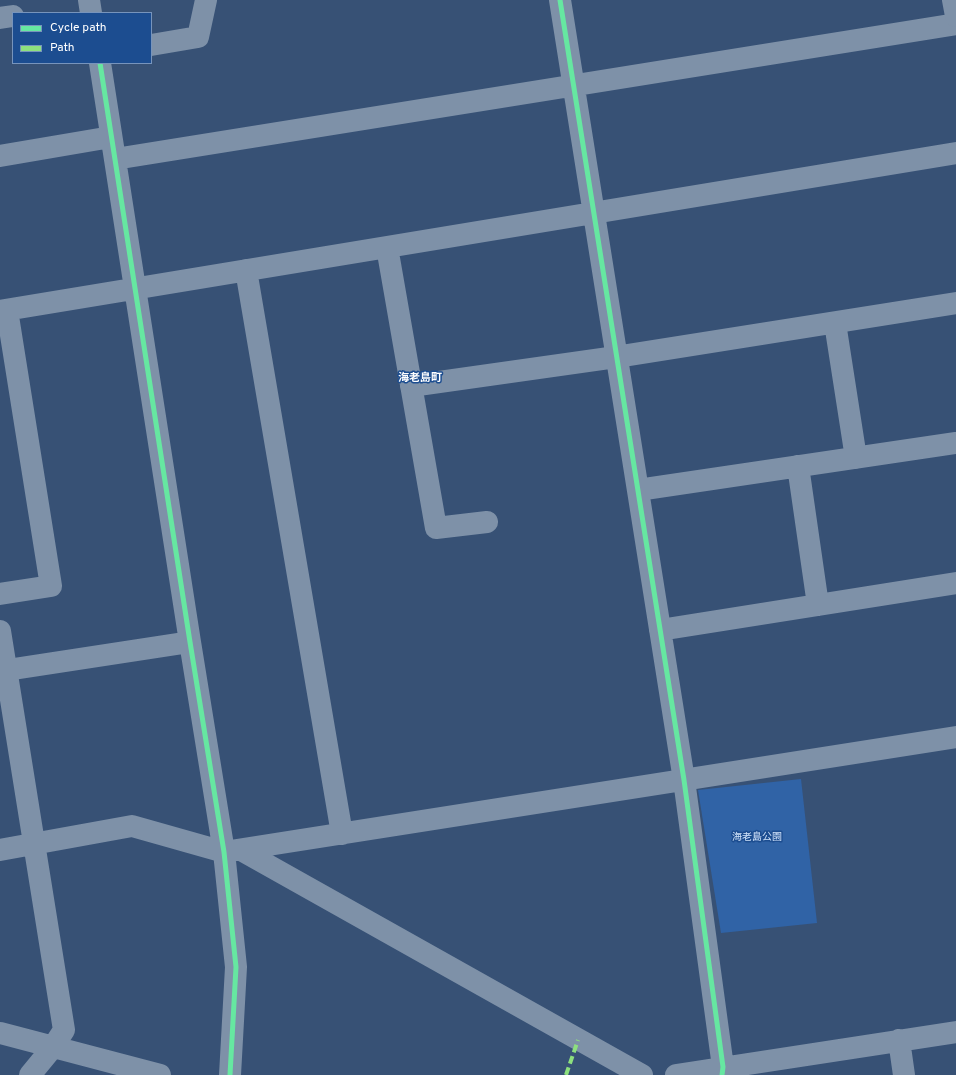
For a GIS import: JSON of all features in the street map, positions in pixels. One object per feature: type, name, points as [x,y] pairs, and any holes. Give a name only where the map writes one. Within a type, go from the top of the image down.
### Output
[{"type":"street","points":[[89,0],[91,12]]},
{"type":"street","points":[[152,45],[198,37],[206,0]]},
{"type":"street","points":[[560,0],[684,780],[723,1071]]},
{"type":"street","points":[[954,0],[956,16]]},
{"type":"street","points":[[0,18],[12,16]]},
{"type":"street","points":[[115,158],[956,24]]},
{"type":"street","points":[[100,64],[190,642],[233,851],[236,967],[230,1075]]},
{"type":"street","points":[[0,156],[111,137]]},
{"type":"street","points":[[0,594],[51,586],[3,311],[956,153]]},
{"type":"street","points":[[387,247],[436,528],[487,522]]},
{"type":"street","points":[[246,270],[342,834]]},
{"type":"street","points":[[411,386],[616,357],[956,303]]},
{"type":"street","points":[[835,323],[856,458]]},
{"type":"street","points":[[638,490],[956,444]]},
{"type":"street","points":[[798,466],[818,605]]},
{"type":"street","points":[[660,630],[956,583]]},
{"type":"street","points":[[0,631],[64,1030],[54,1047],[30,1075]]},
{"type":"street","points":[[7,670],[190,642]]},
{"type":"street","points":[[233,851],[956,737]]},
{"type":"street","points":[[0,850],[132,826],[233,851],[642,1075]]},
{"type":"street","points":[[0,1032],[160,1075]]},
{"type":"street","points":[[676,1075],[723,1071],[899,1040],[956,1032]]},
{"type":"street","points":[[899,1040],[904,1075]]},
{"type":"green space","name":"海老島公園","points":[[801,779],[817,923],[721,933],[698,790]]},
{"type":"marked path","points":[[566,1075],[578,1040]]},
{"type":"cycle path","points":[[560,0],[684,780],[723,1067],[722,1075]]},
{"type":"cycle path","points":[[100,64],[224,852],[236,967],[230,1075]]},
{"type":"district","name":"海老島町","points":[[420,379]]}]
